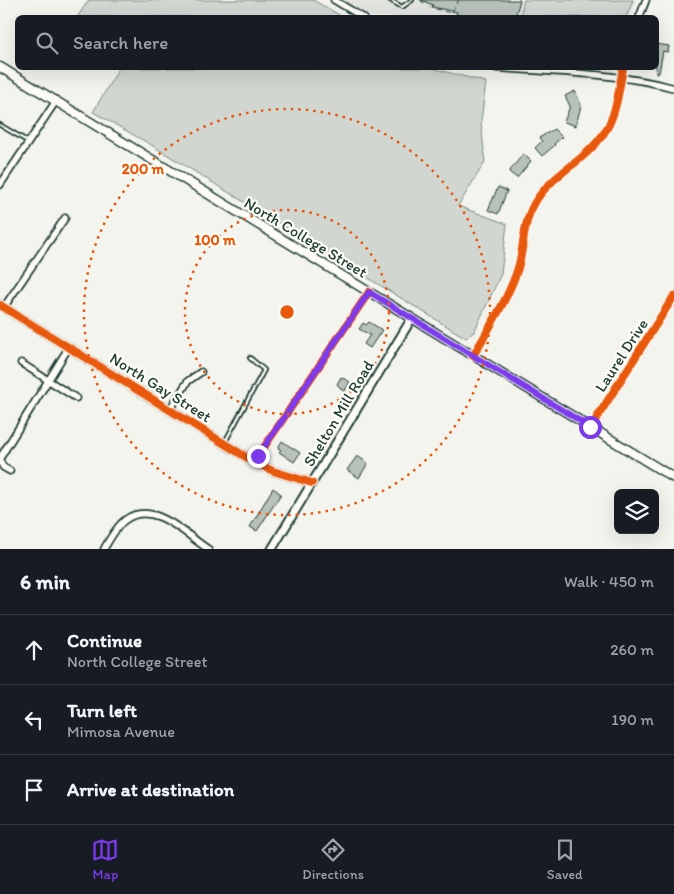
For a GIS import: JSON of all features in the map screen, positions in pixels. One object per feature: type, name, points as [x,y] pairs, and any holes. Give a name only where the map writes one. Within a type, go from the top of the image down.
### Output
[{"type":"main road","name":"North College Street","points":[[0,67],[674,478]]},
{"type":"street","points":[[334,0],[359,15]]},
{"type":"street","points":[[640,15],[646,0]]},
{"type":"street","points":[[521,70],[657,83],[674,88]]},
{"type":"street","points":[[474,356],[510,288],[519,266],[526,219],[537,198],[553,180],[590,151],[606,133],[616,111],[623,70]]},
{"type":"street","points":[[0,185],[56,101]]},
{"type":"street","points":[[2,306],[65,218]]},
{"type":"street","points":[[254,462],[369,292]]},
{"type":"street","name":"Laurel Drive","points":[[590,427],[672,305],[674,296]]},
{"type":"street","name":"North Gay Street","points":[[2,306],[254,462],[273,471],[312,482]]},
{"type":"street","name":"Shelton Mill Road","points":[[272,549],[412,318]]},
{"type":"street","points":[[10,471],[3,467],[0,459],[69,347]]},
{"type":"street","points":[[21,363],[76,398]]},
{"type":"street","points":[[170,409],[188,381],[201,372]]},
{"type":"street","points":[[104,549],[124,521],[132,517],[148,514],[164,519],[208,549]]},
{"type":"lane","points":[[390,0],[402,7],[412,0]]},
{"type":"lane","points":[[568,70],[571,74]]},
{"type":"lane","points":[[0,125],[28,142]]},
{"type":"lane","points":[[224,443],[264,370],[250,358]]},
{"type":"path","points":[[420,0],[438,10],[453,13],[459,0]]},
{"type":"shaded area","points":[[89,0],[313,0],[339,15],[78,15]]},
{"type":"shaded area","points":[[341,0],[636,0],[629,15],[367,15]]},
{"type":"shaded area","points":[[524,0],[633,0],[627,15],[520,15]]},
{"type":"shaded area","points":[[118,70],[439,70],[486,82],[481,121],[485,162],[458,206],[507,224],[501,274],[474,332],[466,338],[148,143],[93,112]]},
{"type":"shaded area","points":[[565,70],[614,70],[613,73]]},
{"type":"building","points":[[421,0],[520,0],[516,15],[459,15],[456,14],[457,12],[432,7],[433,5]]},
{"type":"building","points":[[659,44],[669,46],[668,52],[663,51],[659,73],[656,73],[656,70],[659,70]]},
{"type":"building","points":[[575,91],[581,105],[576,126],[564,122],[570,106],[565,96]]},
{"type":"building","points":[[554,129],[562,137],[542,156],[535,148],[542,141],[539,138]]},
{"type":"building","points":[[523,154],[531,161],[517,178],[509,172]]},
{"type":"building","points":[[498,187],[507,191],[498,214],[488,210]]},
{"type":"building","points":[[369,322],[382,330],[370,348],[364,344],[370,335],[359,329],[363,323],[366,325]]},
{"type":"building","points":[[341,377],[350,382],[344,392],[337,384]]},
{"type":"building","points":[[282,441],[300,453],[294,462],[279,452],[281,450],[278,448]]},
{"type":"building","points":[[357,456],[368,463],[359,478],[347,470]]},
{"type":"building","points":[[273,488],[281,494],[257,531],[250,527]]},
{"type":"cycle path","points":[[473,356],[498,313],[514,280],[526,224],[532,207],[545,188],[589,151],[605,131],[615,110],[623,70]]},
{"type":"cycle path","points":[[254,462],[369,292]]},
{"type":"cycle path","points":[[591,427],[674,296]]},
{"type":"cycle path","points":[[0,305],[254,462],[273,471],[312,483]]},
{"type":"route","points":[[258,456],[314,376],[369,292],[590,427]]}]
